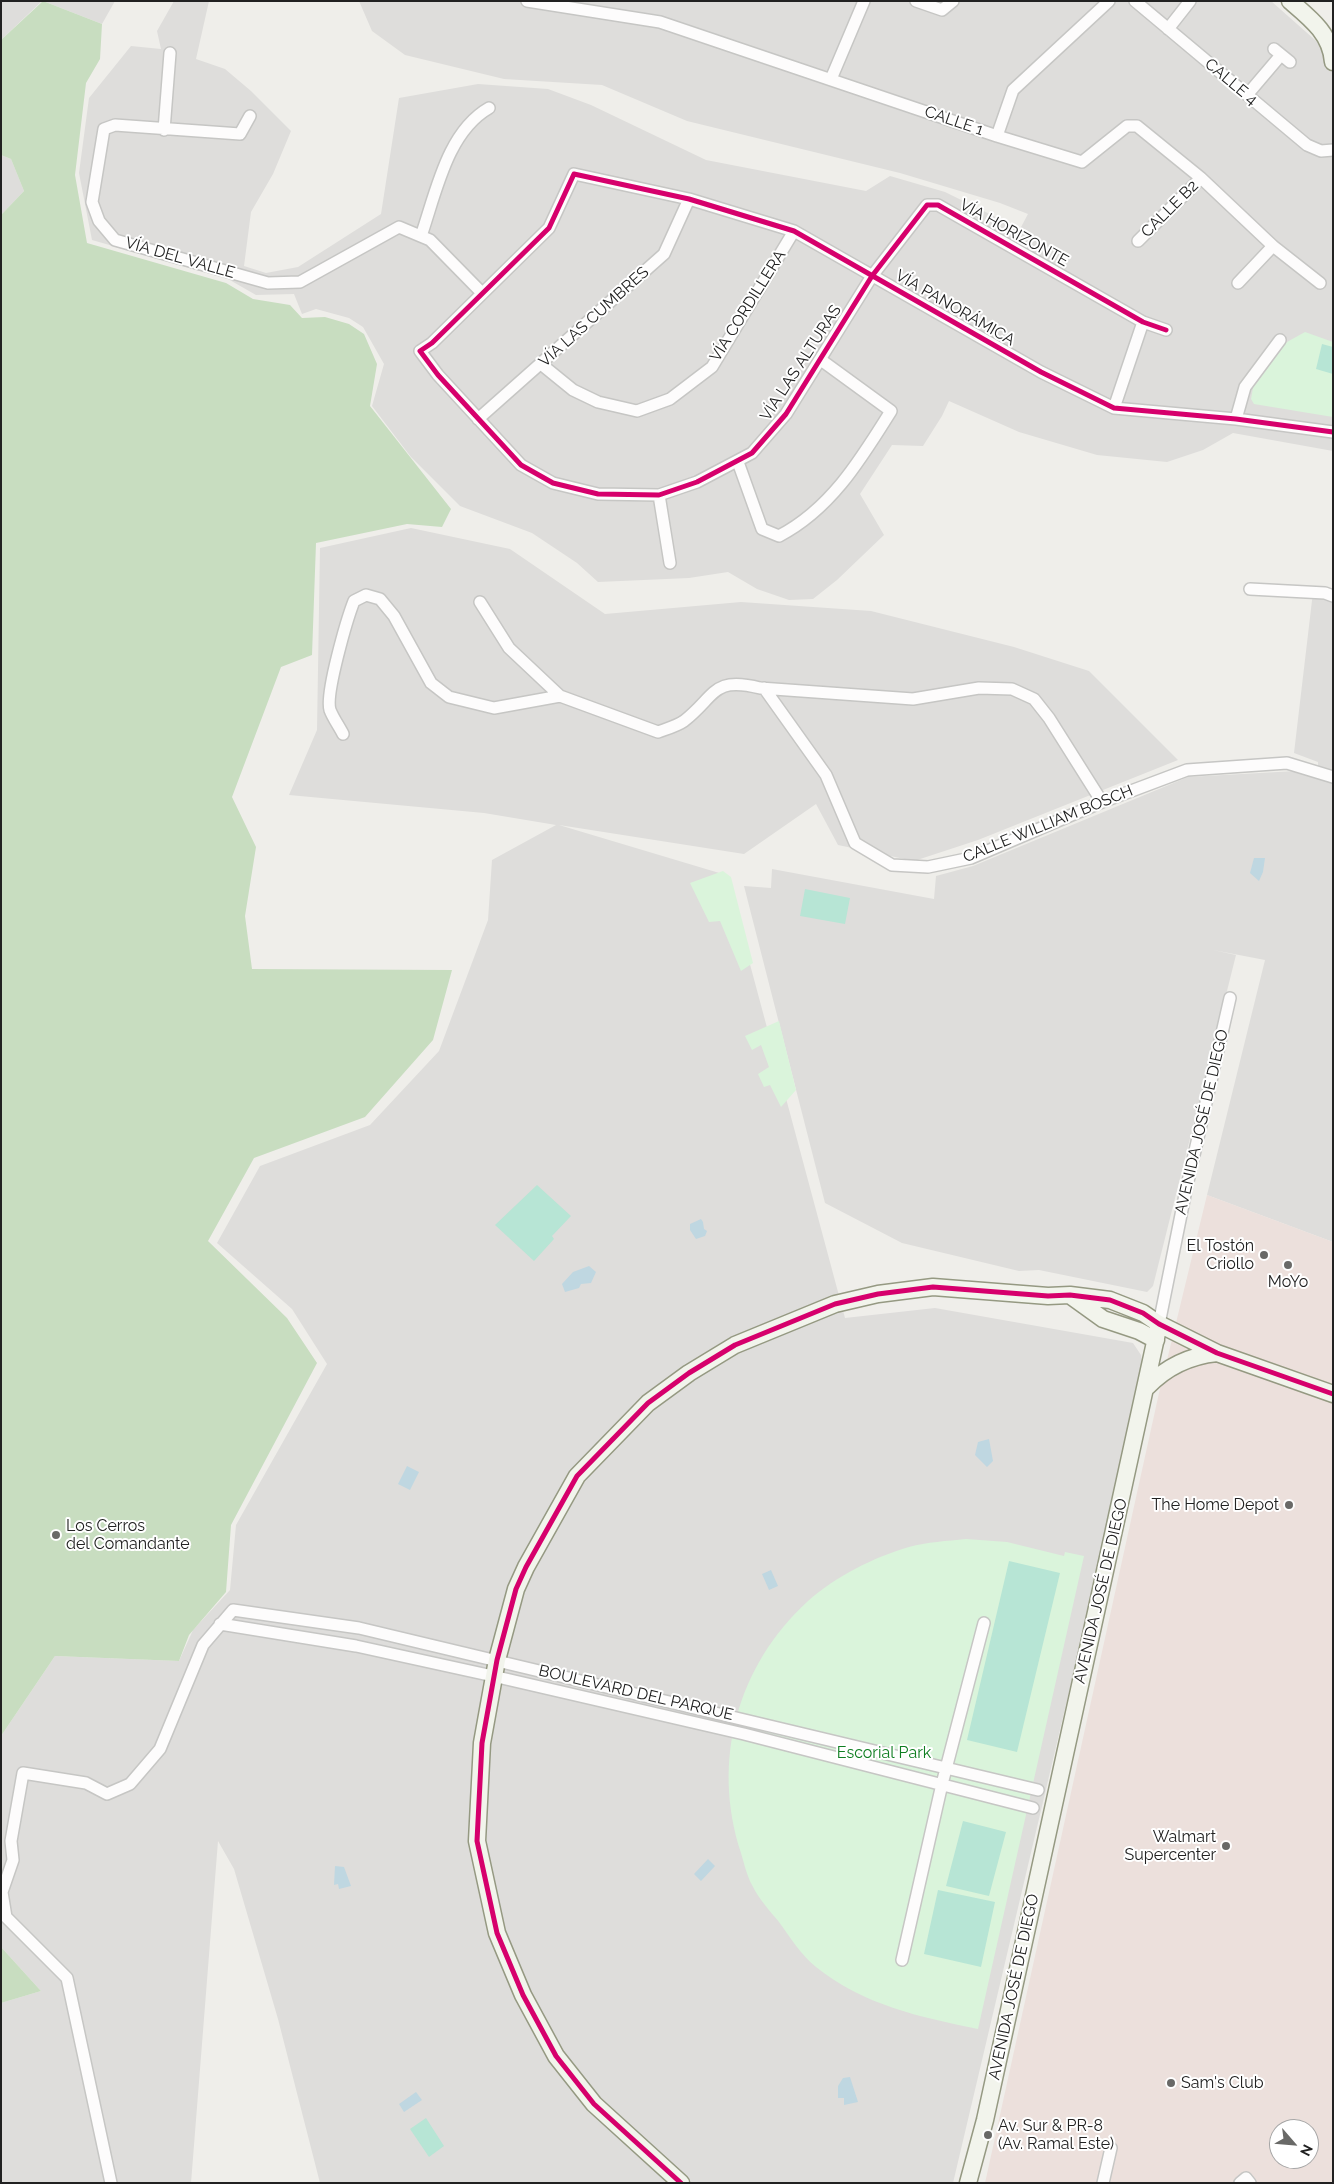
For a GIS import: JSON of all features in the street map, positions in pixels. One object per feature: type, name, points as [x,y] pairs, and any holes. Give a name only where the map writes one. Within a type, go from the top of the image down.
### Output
[{"type":"street","name":"CALLE 1","points":[[528,1],[660,22],[997,136],[1082,162],[1127,126],[1137,126],[1201,178],[1272,246],[1320,283]]},
{"type":"street","points":[[831,79],[864,1]]},
{"type":"street","points":[[916,1],[942,10],[953,1]]},
{"type":"street","points":[[997,136],[1013,90],[1109,1]]},
{"type":"street","name":"CALLE 4","points":[[1135,1],[1307,145],[1321,151],[1333,150]]},
{"type":"street","points":[[1168,29],[1190,1]]},
{"type":"street","points":[[1290,1],[1316,22],[1331,46],[1333,62]]},
{"type":"street","points":[[164,130],[170,53]]},
{"type":"street","points":[[1247,95],[1282,55]]},
{"type":"street","points":[[421,236],[453,144],[475,116],[489,108]]},
{"type":"street","name":"VÍA DEL VALLE","points":[[250,116],[240,134],[115,125],[104,129],[92,202],[99,221],[115,240],[268,283],[300,282],[399,227],[430,240],[482,293]]},
{"type":"street","name":"VÍA PANORÁMICA","points":[[482,293],[549,228],[574,174],[689,199],[794,231],[1041,372],[1114,408],[1236,419],[1333,432]]},
{"type":"street","name":"CALLE B2","points":[[1138,241],[1201,178]]},
{"type":"street","name":"VÍA LAS CUMBRES","points":[[478,419],[664,254],[689,199]]},
{"type":"street","name":"VÍA HORIZONTE","points":[[872,276],[926,205],[938,205],[1143,322],[1166,330]]},
{"type":"street","name":"VÍA CORDILLERA","points":[[541,364],[573,390],[598,402],[637,411],[670,399],[712,367],[794,231]]},
{"type":"street","points":[[1238,283],[1272,246]]},
{"type":"street","name":"VÍA LAS ALTURAS","points":[[482,293],[432,343],[420,351],[438,375],[521,465],[553,483],[598,494],[660,495],[697,482],[752,453],[786,414],[872,276]]},
{"type":"street","points":[[1114,408],[1143,322]]},
{"type":"street","points":[[1236,419],[1245,387],[1280,340]]},
{"type":"street","points":[[738,462],[762,528],[779,536],[813,513],[849,477],[891,411],[820,360]]},
{"type":"street","points":[[660,495],[670,563]]},
{"type":"street","points":[[1250,589],[1325,593],[1333,596]]},
{"type":"street","points":[[343,734],[330,709],[333,679],[348,617],[354,601],[366,595],[380,599],[394,616],[432,683],[449,696],[494,708],[560,696]]},
{"type":"street","points":[[480,602],[509,648],[560,696],[658,732],[682,723],[720,686],[739,683],[764,688],[913,699],[979,688],[1012,689],[1034,699],[1049,718],[1102,802]]},
{"type":"street","name":"CALLE WILLIAM BOSCH","points":[[764,688],[826,775],[855,843],[892,865],[928,866],[971,858],[1102,802],[1187,770],[1287,763],[1333,777]]},
{"type":"street","name":"AVENIDA JOSÉ DE DIEGO","points":[[968,2183],[985,2120],[1088,1644],[1147,1387],[1186,1190],[1230,998]]},
{"type":"street","points":[[681,2183],[594,2104],[556,2056],[523,1995],[497,1933],[477,1841],[482,1743],[497,1660],[523,1574],[577,1476],[648,1403],[689,1373],[735,1344],[793,1319],[835,1304],[878,1294],[933,1287],[1048,1296],[1070,1295],[1110,1300],[1143,1313],[1158,1332],[1333,1394]]},
{"type":"street","points":[[1147,1387],[1157,1376],[1176,1364],[1199,1355],[1216,1353]]},
{"type":"street","name":"BOULEVARD DEL PARQUE","points":[[220,1624],[233,1610],[359,1628],[1038,1790]]},
{"type":"street","points":[[902,1960],[946,1767],[984,1623]]},
{"type":"street","points":[[111,2183],[67,1978],[6,1916],[2,1892],[13,1860],[11,1840],[19,1787],[23,1773],[86,1783],[107,1794],[130,1784],[160,1748],[203,1645],[220,1624]]},
{"type":"street","name":"BOULEVARD DEL PARQUE","points":[[220,1624],[356,1646],[493,1676],[744,1734],[1034,1808]]},
{"type":"street","points":[[1103,2183],[1111,2148]]},
{"type":"street","points":[[1240,2183],[1246,2178],[1250,2183]]},
{"type":"shaded area","points":[[1,1],[42,1],[1,40]]},
{"type":"shaded area","points":[[43,1],[115,1],[102,24]]},
{"type":"shaded area","points":[[174,1],[209,1],[196,59],[225,69],[251,91],[291,131],[273,174],[251,212],[244,266],[266,273],[298,267],[381,214],[399,98],[478,84],[548,89],[591,105],[706,160],[866,191],[890,176],[945,192],[1020,229],[1028,214],[1000,203],[900,173],[687,121],[602,85],[504,79],[405,55],[372,31],[359,1],[1271,1],[1332,55],[1333,451],[1233,433],[1203,450],[1167,462],[1097,455],[1019,432],[949,401],[923,446],[892,445],[860,494],[884,535],[837,580],[813,599],[789,600],[757,589],[728,572],[689,578],[598,582],[577,563],[532,533],[460,506],[411,457],[372,406],[384,364],[363,327],[349,318],[316,309],[302,314],[294,294],[256,295],[228,279],[92,240],[79,173],[89,98],[131,46],[161,49],[157,31]]},
{"type":"shaded area","points":[[1,155],[11,159],[24,191],[1,215]]},
{"type":"shaded area","points":[[411,528],[510,549],[605,614],[741,602],[871,611],[1014,647],[1089,671],[1178,760],[978,840],[914,861],[838,845],[816,804],[744,854],[559,825],[726,875],[845,1318],[935,1308],[1133,1343],[1141,1355],[1144,1374],[953,2183],[320,2183],[278,2019],[234,1869],[218,1841],[191,2183],[1,2183],[1,2003],[41,1991],[1,1947],[1,1736],[55,1656],[179,1661],[193,1630],[230,1590],[236,1525],[327,1364],[292,1309],[217,1243],[260,1166],[370,1125],[439,1051],[488,920],[492,860],[556,825],[484,813],[289,795],[317,730],[320,548]]},
{"type":"shaded area","points":[[1313,592],[1333,600],[1333,1242],[1207,1195],[1265,960],[1213,950],[1236,955],[1153,1286],[1147,1292],[1039,1270],[1019,1271],[902,1243],[825,1203],[744,886],[771,888],[772,869],[934,899],[936,876],[973,866],[1188,777],[1296,771],[1318,779],[1318,762],[1294,753]]},
{"type":"shaded area","points":[[1207,1195],[1333,1242],[1333,2183],[985,2183],[1159,1393]]},
{"type":"green space","points":[[43,1],[102,24],[100,59],[86,83],[75,175],[87,243],[226,283],[253,299],[290,305],[302,318],[325,317],[349,324],[364,334],[377,364],[370,406],[451,509],[442,527],[407,524],[316,543],[312,655],[281,667],[232,797],[256,847],[245,916],[252,969],[452,970],[433,1040],[365,1117],[254,1158],[208,1241],[287,1318],[317,1363],[231,1525],[226,1592],[189,1635],[179,1661],[55,1656],[1,1736],[1,215],[24,191],[11,159],[1,155],[1,40]]},
{"type":"green space","points":[[1305,332],[1333,342],[1333,417],[1254,404],[1251,399],[1253,388],[1287,342]]},
{"type":"green space","points":[[1322,344],[1333,347],[1333,374],[1316,369]]},
{"type":"green space","points":[[723,871],[731,877],[753,963],[741,971],[720,921],[709,922],[690,883]]},
{"type":"green space","points":[[805,889],[850,898],[845,924],[800,916]]},
{"type":"green space","points":[[779,1021],[796,1090],[781,1107],[770,1085],[764,1087],[758,1074],[769,1067],[761,1045],[752,1050],[745,1036]]},
{"type":"green space","points":[[537,1185],[571,1216],[552,1236],[554,1239],[534,1261],[495,1225]]},
{"type":"green space","name":"Escorial Park","points":[[966,1539],[1007,1542],[1064,1556],[1065,1552],[1084,1556],[978,2029],[935,2020],[893,2008],[853,1991],[816,1967],[761,1900],[750,1881],[732,1818],[729,1784],[730,1750],[737,1717],[748,1685],[763,1655],[784,1627],[808,1601],[843,1576],[882,1556],[916,1545]]},
{"type":"green space","points":[[1009,1561],[1060,1573],[1017,1752],[967,1740]]},
{"type":"green space","points":[[963,1821],[1006,1832],[989,1896],[946,1886]]},
{"type":"green space","points":[[938,1890],[995,1902],[981,1967],[924,1954]]},
{"type":"green space","points":[[1,1947],[41,1991],[1,2003]]},
{"type":"green space","points":[[426,2118],[444,2146],[429,2157],[410,2129]]},
{"type":"water","points":[[1254,858],[1265,858],[1263,872],[1259,881],[1250,873]]},
{"type":"water","points":[[701,1219],[704,1229],[707,1231],[705,1236],[696,1239],[690,1230],[690,1224]]},
{"type":"water","points":[[589,1266],[596,1272],[591,1283],[581,1284],[579,1288],[565,1292],[562,1284],[573,1272]]},
{"type":"water","points":[[989,1439],[993,1461],[987,1467],[975,1455],[978,1442]]},
{"type":"water","points":[[407,1466],[419,1472],[410,1490],[398,1484]]},
{"type":"water","points":[[771,1570],[778,1586],[769,1590],[762,1574]]},
{"type":"water","points":[[708,1859],[715,1866],[701,1881],[694,1874]]},
{"type":"water","points":[[335,1866],[344,1867],[351,1886],[339,1889],[338,1884],[334,1885]]},
{"type":"water","points":[[850,2077],[858,2102],[844,2105],[844,2098],[838,2098],[838,2086],[843,2078]]},
{"type":"water","points":[[416,2092],[422,2100],[404,2112],[399,2104]]},
{"type":"cycle path","points":[[1166,330],[1143,322],[938,205],[927,205],[872,276],[786,414],[752,453],[697,482],[659,495],[598,494],[553,483],[521,465],[438,375],[420,351],[432,343],[549,228],[574,174],[689,199],[794,231],[1041,372],[1114,408],[1236,419],[1333,432]]},
{"type":"cycle path","points":[[681,2183],[594,2104],[556,2056],[523,1995],[497,1933],[477,1841],[482,1743],[497,1660],[516,1589],[526,1567],[577,1476],[648,1403],[689,1373],[735,1345],[835,1304],[878,1294],[933,1287],[1048,1296],[1070,1295],[1110,1300],[1143,1313],[1159,1324],[1217,1353],[1333,1394]]},
{"type":"place","name":"El Tostón Criollo","points":[[1264,1255]]},
{"type":"place","name":"MoYo","points":[[1288,1265]]},
{"type":"place","name":"The Home Depot","points":[[1289,1505]]},
{"type":"place","name":"Los Cerros del Comandante","points":[[56,1535]]},
{"type":"place","name":"Walmart Supercenter","points":[[1226,1846]]},
{"type":"place","name":"Sam's Club","points":[[1171,2083]]},
{"type":"place","name":"Av. Sur & PR-8 (Av. Ramal Este)","points":[[988,2135]]}]
